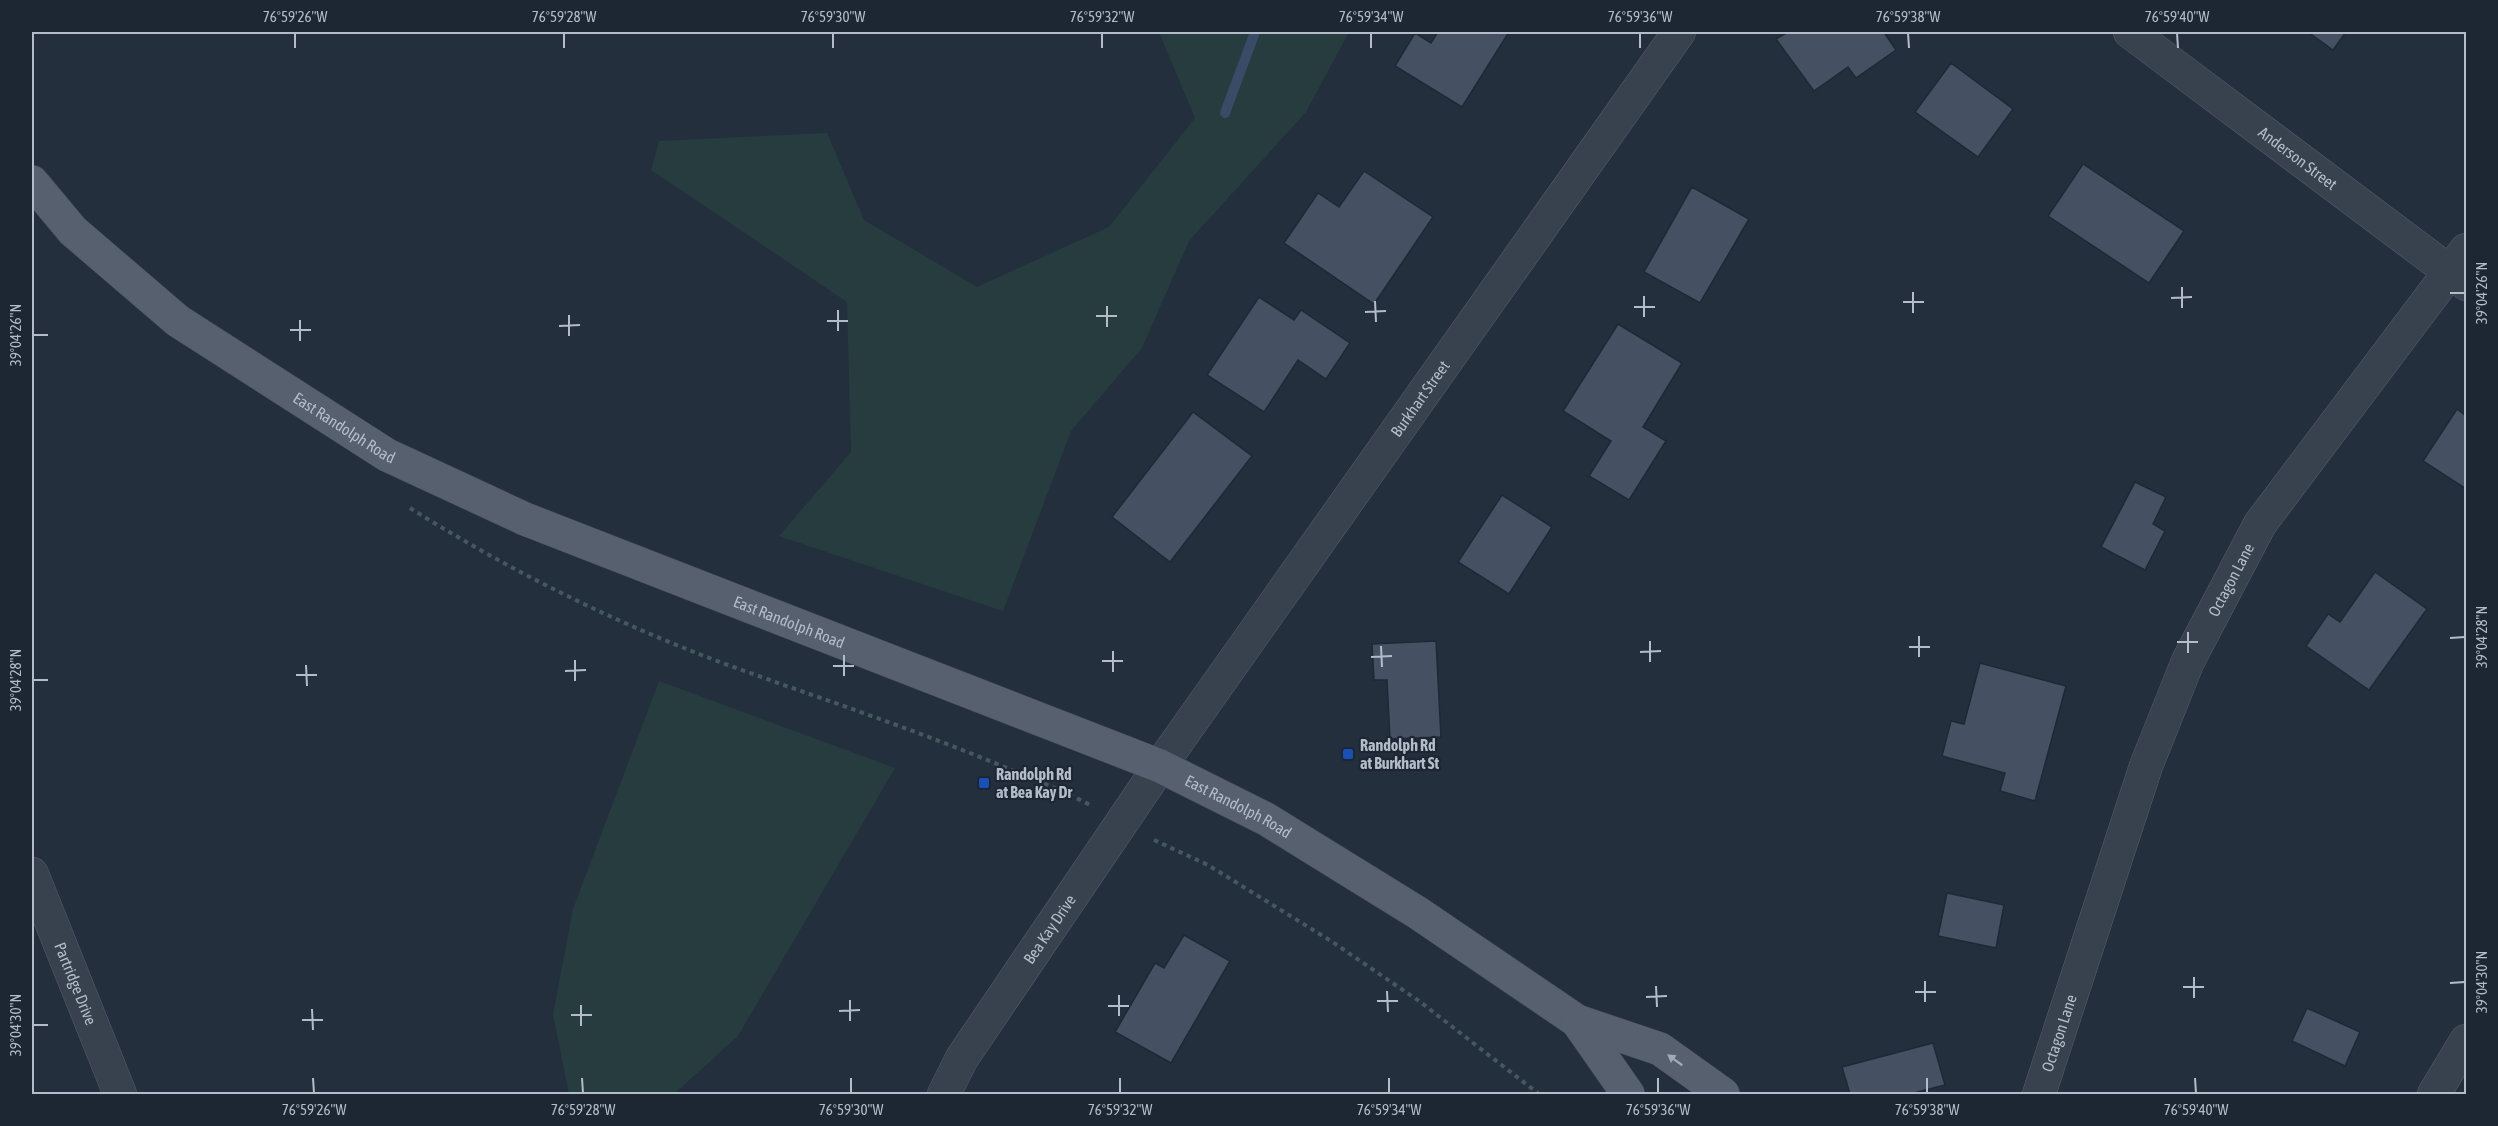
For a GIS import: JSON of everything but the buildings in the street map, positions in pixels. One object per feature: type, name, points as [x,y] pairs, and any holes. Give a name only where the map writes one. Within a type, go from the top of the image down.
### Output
[{"type":"main road","name":"East Randolph Road","points":[[32,182],[73,231],[178,321],[387,455],[525,519],[1160,766],[1266,819],[1418,913],[1577,1022],[1660,1049],[1723,1095]]},
{"type":"main road","name":"East Randolph Road","points":[[1577,1022],[1628,1095]]},
{"type":"street","name":"Burkhart Street","points":[[1160,766],[1679,32]]},
{"type":"street","name":"Anderson Street","points":[[2130,32],[2461,269]]},
{"type":"street","name":"Octagon Lane","points":[[2039,1095],[2146,766],[2188,661],[2260,524],[2461,269]]},
{"type":"street","name":"Bea Kay Drive","points":[[944,1095],[962,1058],[1160,766]]},
{"type":"street","name":"Partridge Drive","points":[[32,874],[120,1095]]},
{"type":"street","points":[[2434,1095],[2465,1048]]},
{"type":"path","points":[[404,504],[548,587],[637,627],[725,664],[929,736],[1050,786],[1163,845],[1208,865],[1331,941],[1419,1001],[1539,1095]]},
{"type":"green space","points":[[1159,32],[1349,32],[1306,112],[1189,241],[1142,348],[1071,431],[1003,611],[779,536],[851,452],[847,302],[651,170],[659,141],[827,133],[864,220],[977,287],[1109,227],[1195,118]]},
{"type":"green space","points":[[659,681],[895,768],[738,1036],[674,1094],[569,1094],[553,1014],[573,909]]},
{"type":"waterway","points":[[1225,113],[1255,32]]},
{"type":"place","name":"Randolph Rd at Burkhart St","points":[[1348,754]]},
{"type":"place","name":"Randolph Rd at Bea Kay Dr","points":[[984,783]]}]
